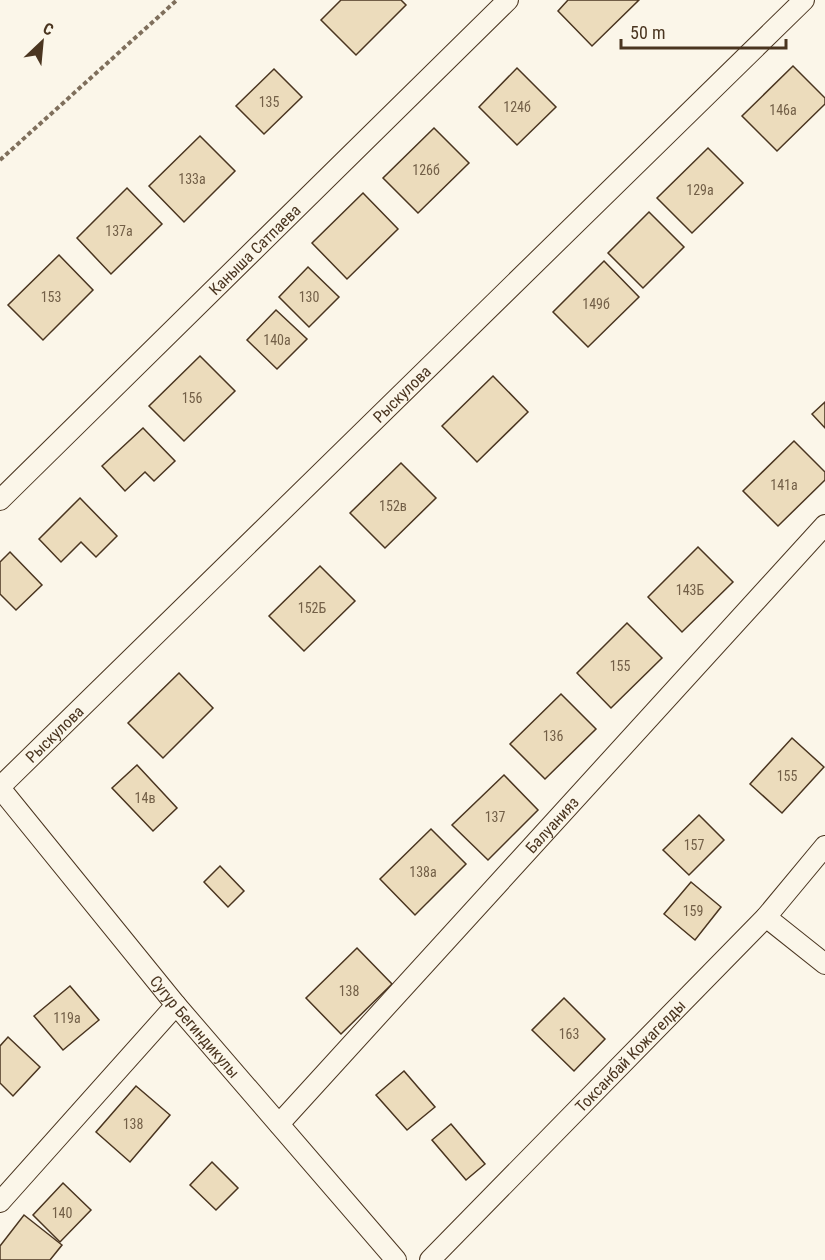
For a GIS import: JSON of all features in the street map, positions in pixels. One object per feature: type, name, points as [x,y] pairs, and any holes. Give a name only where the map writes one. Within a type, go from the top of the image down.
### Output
[{"type":"street","name":"Каныша Сатпаева","points":[[0,500],[508,0]]},
{"type":"street","name":"Рыскулова","points":[[0,788],[804,0]]},
{"type":"street","name":"Балуанияз","points":[[279,1124],[825,525]]},
{"type":"street","name":"Сугур Бегиндикулы","points":[[0,788],[176,1005],[396,1260]]},
{"type":"street","name":"Токсанбай Кожагелды","points":[[430,1260],[766,917],[825,846]]},
{"type":"street","points":[[766,917],[825,964]]},
{"type":"street","points":[[0,1202],[176,1005]]},
{"type":"path","points":[[0,160],[177,0]]},
{"type":"building","points":[[341,0],[401,0],[406,5],[356,55],[321,20]]},
{"type":"building","points":[[568,0],[639,0],[592,46],[558,11]]},
{"type":"building","points":[[793,66],[825,98],[825,104],[777,151],[742,116]]},
{"type":"building","points":[[517,68],[556,107],[517,145],[479,107]]},
{"type":"building","points":[[274,69],[302,97],[264,134],[236,106]]},
{"type":"building","points":[[434,128],[469,163],[418,213],[383,178]]},
{"type":"building","points":[[200,136],[235,171],[184,222],[149,186]]},
{"type":"building","points":[[708,148],[743,183],[692,233],[657,198]]},
{"type":"building","points":[[127,188],[162,224],[111,274],[77,238]]},
{"type":"building","points":[[363,193],[398,229],[347,279],[312,243]]},
{"type":"building","points":[[649,212],[684,247],[643,288],[608,253]]},
{"type":"building","points":[[59,255],[93,290],[43,340],[8,305]]},
{"type":"building","points":[[604,261],[639,297],[588,347],[553,312]]},
{"type":"building","points":[[308,267],[339,297],[309,327],[279,297]]},
{"type":"building","points":[[276,310],[307,339],[277,369],[247,340]]},
{"type":"building","points":[[200,356],[235,391],[184,441],[149,406]]},
{"type":"building","points":[[493,376],[528,412],[477,462],[442,426]]},
{"type":"building","points":[[825,402],[825,428],[812,414]]},
{"type":"building","points":[[143,428],[175,461],[154,481],[145,472],[125,491],[102,466]]},
{"type":"building","points":[[794,441],[825,472],[825,480],[778,526],[743,491]]},
{"type":"building","points":[[401,463],[436,498],[385,548],[350,513]]},
{"type":"building","points":[[80,498],[117,536],[96,557],[81,542],[61,562],[39,539]]},
{"type":"building","points":[[698,547],[733,582],[682,632],[648,597]]},
{"type":"building","points":[[10,552],[42,585],[16,610],[0,594],[0,562]]},
{"type":"building","points":[[320,566],[355,601],[304,651],[269,616]]},
{"type":"building","points":[[627,623],[662,658],[611,708],[577,673]]},
{"type":"building","points":[[179,673],[213,708],[163,758],[128,723]]},
{"type":"building","points":[[561,694],[596,729],[545,779],[510,744]]},
{"type":"building","points":[[792,738],[824,767],[782,813],[750,784]]},
{"type":"building","points":[[137,765],[177,808],[153,831],[112,788]]},
{"type":"building","points":[[504,775],[538,810],[488,860],[452,825]]},
{"type":"building","points":[[699,815],[724,840],[689,875],[663,850]]},
{"type":"building","points":[[431,829],[466,864],[415,915],[380,879]]},
{"type":"building","points":[[220,866],[244,891],[228,907],[204,882]]},
{"type":"building","points":[[691,882],[721,907],[695,940],[664,914]]},
{"type":"building","points":[[357,948],[392,984],[341,1034],[306,998]]},
{"type":"building","points":[[70,986],[99,1020],[63,1050],[34,1016]]},
{"type":"building","points":[[564,998],[605,1039],[574,1071],[532,1030]]},
{"type":"building","points":[[8,1037],[40,1067],[13,1096],[0,1083],[0,1046]]},
{"type":"building","points":[[404,1071],[435,1107],[407,1130],[376,1095]]},
{"type":"building","points":[[136,1086],[170,1115],[130,1162],[96,1132]]},
{"type":"building","points":[[451,1124],[485,1164],[466,1180],[432,1140]]},
{"type":"building","points":[[212,1162],[238,1188],[216,1210],[190,1185]]},
{"type":"building","points":[[63,1183],[91,1210],[60,1242],[33,1215]]},
{"type":"building","points":[[24,1215],[62,1245],[50,1260],[0,1260],[0,1246]]}]
